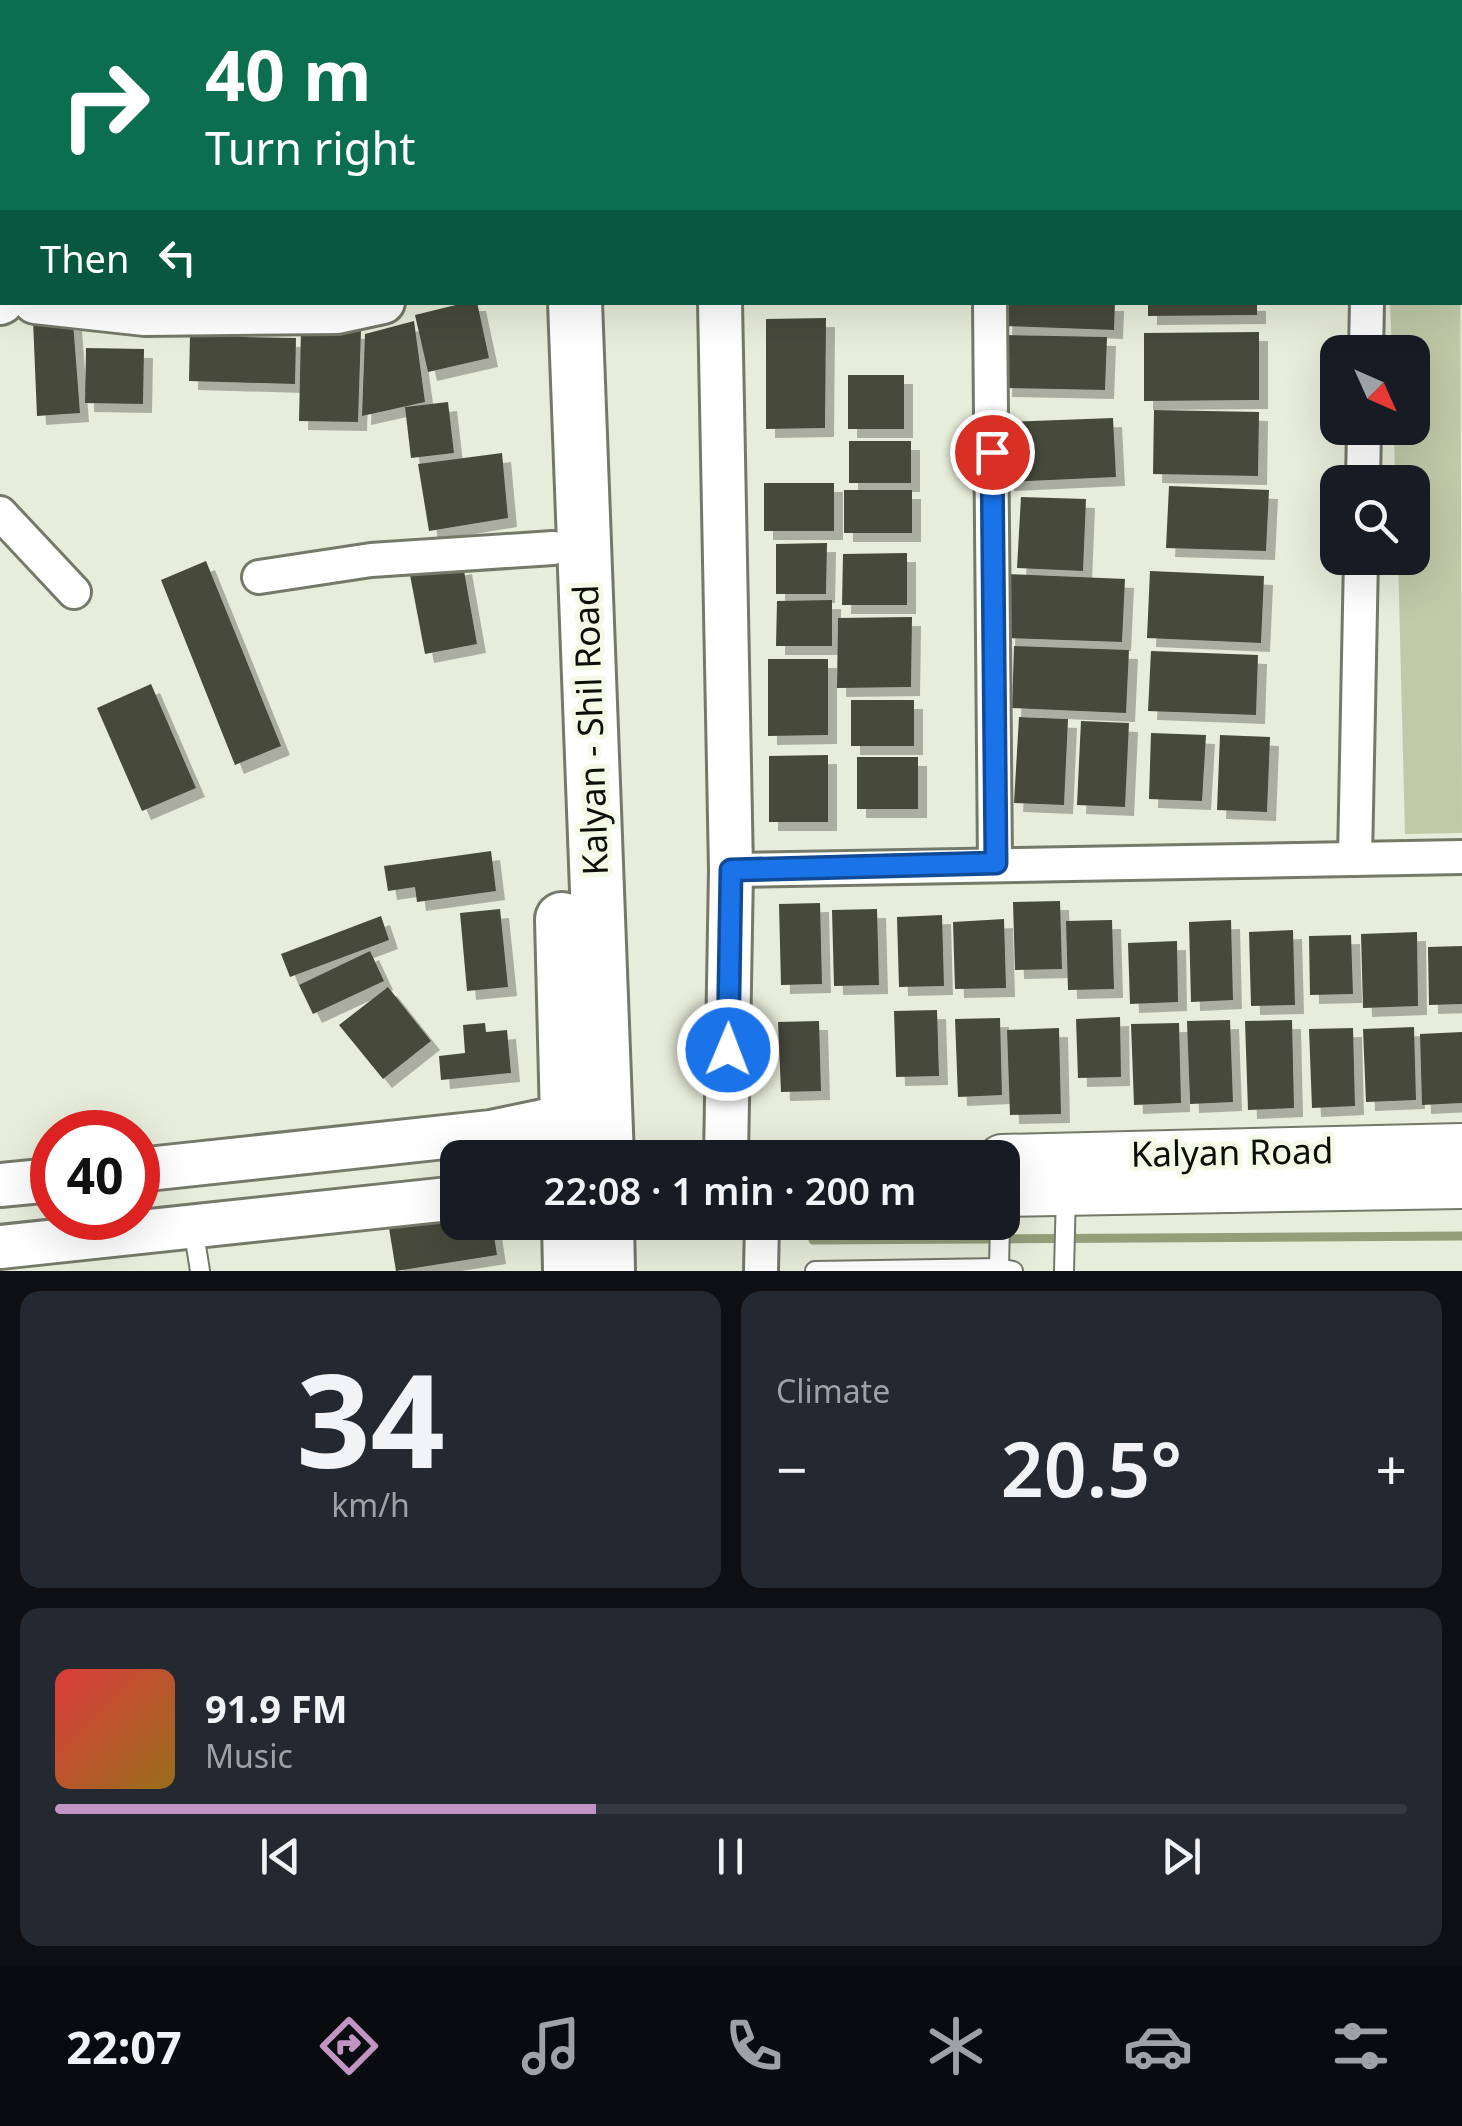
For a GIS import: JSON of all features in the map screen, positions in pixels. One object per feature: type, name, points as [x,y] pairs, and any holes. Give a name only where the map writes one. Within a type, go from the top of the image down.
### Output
[{"type":"main road","name":"Kalyan - Shil Road","points":[[546,305],[553,548],[558,1140]]},
{"type":"main road","name":"Kalyan - Shil Road","points":[[575,305],[606,1140]]},
{"type":"main road","name":"Kalyan Road","points":[[1020,1159],[1462,1148]]},
{"type":"main road","name":"Kalyan Road","points":[[1020,1219],[1066,1211],[1462,1184]]},
{"type":"main road","points":[[569,1240],[570,1271]]},
{"type":"main road","points":[[608,1240],[608,1271]]},
{"type":"street","points":[[63,305],[146,314],[337,312],[369,305]]},
{"type":"street","points":[[720,305],[731,870],[726,1140]]},
{"type":"street","points":[[990,305],[996,863]]},
{"type":"street","points":[[1366,305],[1366,335]]},
{"type":"street","points":[[0,513],[74,592]]},
{"type":"street","points":[[259,577],[371,560],[553,548]]},
{"type":"street","points":[[1355,858],[1361,575]]},
{"type":"street","points":[[731,870],[1462,857]]},
{"type":"street","points":[[160,1168],[440,1148]]},
{"type":"street","points":[[186,1165],[192,1227]]},
{"type":"street","points":[[0,1185],[30,1182]]},
{"type":"street","points":[[0,1248],[440,1200]]},
{"type":"street","points":[[760,1271],[761,1240]]},
{"type":"lane","points":[[1064,1271],[1066,1211]]},
{"type":"lane","points":[[192,1227],[200,1271]]},
{"type":"lane","points":[[815,1271],[1006,1269],[1003,1240]]},
{"type":"green space","points":[[1390,305],[1460,305],[1462,833],[1405,834],[1398,575],[1430,575],[1430,465],[1395,465],[1394,445],[1430,445],[1430,335],[1391,335]]},
{"type":"building","points":[[456,305],[478,305],[489,358],[428,372],[415,315]]},
{"type":"building","points":[[1004,305],[1115,305],[1114,330],[1003,326]]},
{"type":"building","points":[[1148,305],[1257,305],[1257,315],[1148,316]]},
{"type":"building","points":[[826,318],[825,428],[766,429],[766,319]]},
{"type":"building","points":[[33,320],[73,322],[80,413],[37,416]]},
{"type":"building","points":[[414,321],[425,402],[362,416],[365,334]]},
{"type":"building","points":[[301,328],[361,330],[358,422],[299,421]]},
{"type":"building","points":[[1259,332],[1259,400],[1144,401],[1144,333]]},
{"type":"building","points":[[1005,335],[1107,337],[1105,390],[1003,388]]},
{"type":"building","points":[[190,336],[296,338],[295,384],[189,381]]},
{"type":"building","points":[[86,348],[144,349],[143,404],[85,403]]},
{"type":"building","points":[[848,375],[904,375],[904,429],[848,429]]},
{"type":"building","points":[[448,402],[454,453],[411,458],[405,407]]},
{"type":"building","points":[[1154,410],[1259,412],[1258,476],[1153,474]]},
{"type":"building","points":[[1113,418],[1116,477],[1005,482],[1003,422]]},
{"type":"building","points":[[849,441],[911,441],[911,483],[849,483]]},
{"type":"building","points":[[502,453],[508,518],[429,531],[418,464]]},
{"type":"building","points":[[764,483],[834,483],[834,531],[764,531]]},
{"type":"building","points":[[1169,486],[1269,490],[1266,551],[1166,548]]},
{"type":"building","points":[[844,490],[912,490],[912,533],[844,533]]},
{"type":"building","points":[[1021,497],[1086,499],[1083,571],[1017,568]]},
{"type":"building","points":[[827,543],[826,594],[776,594],[776,544]]},
{"type":"building","points":[[907,553],[907,605],[842,605],[843,554]]},
{"type":"building","points":[[206,561],[281,746],[235,765],[161,580]]},
{"type":"building","points":[[463,565],[477,644],[425,654],[410,575]]},
{"type":"building","points":[[1150,571],[1264,576],[1261,643],[1147,638]]},
{"type":"building","points":[[1008,574],[1125,579],[1122,642],[1006,638]]},
{"type":"building","points":[[832,600],[832,646],[776,646],[777,601]]},
{"type":"building","points":[[912,617],[911,687],[837,688],[838,618]]},
{"type":"building","points":[[1014,646],[1129,650],[1126,713],[1012,708]]},
{"type":"building","points":[[1151,651],[1258,655],[1256,715],[1148,711]]},
{"type":"building","points":[[768,659],[828,659],[828,735],[768,736]]},
{"type":"building","points":[[151,684],[196,788],[142,811],[97,708]]},
{"type":"building","points":[[851,700],[914,700],[914,746],[851,746]]},
{"type":"building","points":[[1019,717],[1068,719],[1064,805],[1014,803]]},
{"type":"building","points":[[1081,721],[1129,723],[1125,807],[1077,805]]},
{"type":"building","points":[[1151,733],[1206,735],[1202,801],[1149,799]]},
{"type":"building","points":[[1220,735],[1270,737],[1267,812],[1217,810]]},
{"type":"building","points":[[828,755],[828,822],[769,822],[769,756]]},
{"type":"building","points":[[857,757],[918,757],[918,809],[857,809]]},
{"type":"building","points":[[491,851],[496,891],[417,902],[415,887],[388,891],[384,866]]},
{"type":"building","points":[[1060,901],[1062,969],[1015,970],[1013,902]]},
{"type":"building","points":[[820,903],[822,984],[781,985],[779,904]]},
{"type":"building","points":[[500,909],[508,987],[467,991],[460,913]]},
{"type":"building","points":[[877,909],[879,985],[834,986],[832,910]]},
{"type":"building","points":[[942,915],[944,986],[899,987],[897,917]]},
{"type":"building","points":[[381,916],[389,940],[290,977],[281,954]]},
{"type":"building","points":[[1004,919],[1006,988],[955,989],[953,922]]},
{"type":"building","points":[[1112,920],[1114,989],[1068,990],[1066,921]]},
{"type":"building","points":[[1231,920],[1233,1000],[1191,1002],[1189,922]]},
{"type":"building","points":[[1293,930],[1295,1005],[1251,1006],[1249,932]]},
{"type":"building","points":[[1417,932],[1418,1006],[1363,1008],[1361,934]]},
{"type":"building","points":[[1351,935],[1353,994],[1310,995],[1309,936]]},
{"type":"building","points":[[1177,941],[1178,1002],[1130,1004],[1128,943]]},
{"type":"building","points":[[1462,946],[1462,1004],[1429,1005],[1428,947]]},
{"type":"building","points":[[370,951],[384,981],[313,1014],[299,985]]},
{"type":"building","points":[[388,987],[431,1041],[383,1079],[339,1025]]},
{"type":"building","points":[[937,1010],[939,1076],[896,1077],[894,1011]]},
{"type":"building","points":[[1120,1017],[1121,1077],[1078,1078],[1076,1019]]},
{"type":"building","points":[[1000,1018],[1002,1095],[958,1097],[955,1019]]},
{"type":"building","points":[[1230,1020],[1233,1102],[1190,1104],[1187,1021]]},
{"type":"building","points":[[1292,1020],[1294,1108],[1248,1110],[1245,1021]]},
{"type":"building","points":[[819,1021],[821,1091],[781,1092],[778,1022]]},
{"type":"building","points":[[485,1023],[486,1032],[507,1030],[511,1073],[441,1080],[439,1056],[465,1053],[463,1025]]},
{"type":"building","points":[[1179,1023],[1181,1103],[1134,1105],[1131,1024]]},
{"type":"building","points":[[1414,1027],[1416,1100],[1366,1102],[1363,1029]]},
{"type":"building","points":[[1059,1028],[1061,1114],[1010,1115],[1007,1030]]},
{"type":"building","points":[[1353,1028],[1355,1106],[1312,1108],[1309,1029]]},
{"type":"building","points":[[1462,1032],[1462,1103],[1422,1105],[1420,1034]]},
{"type":"building","points":[[440,1220],[440,1240],[495,1240],[497,1255],[396,1271],[389,1228]]},
{"type":"waterway","points":[[1020,1239],[1462,1236]]},
{"type":"route","points":[[728,1050],[731,870],[996,863],[992,452]]}]
